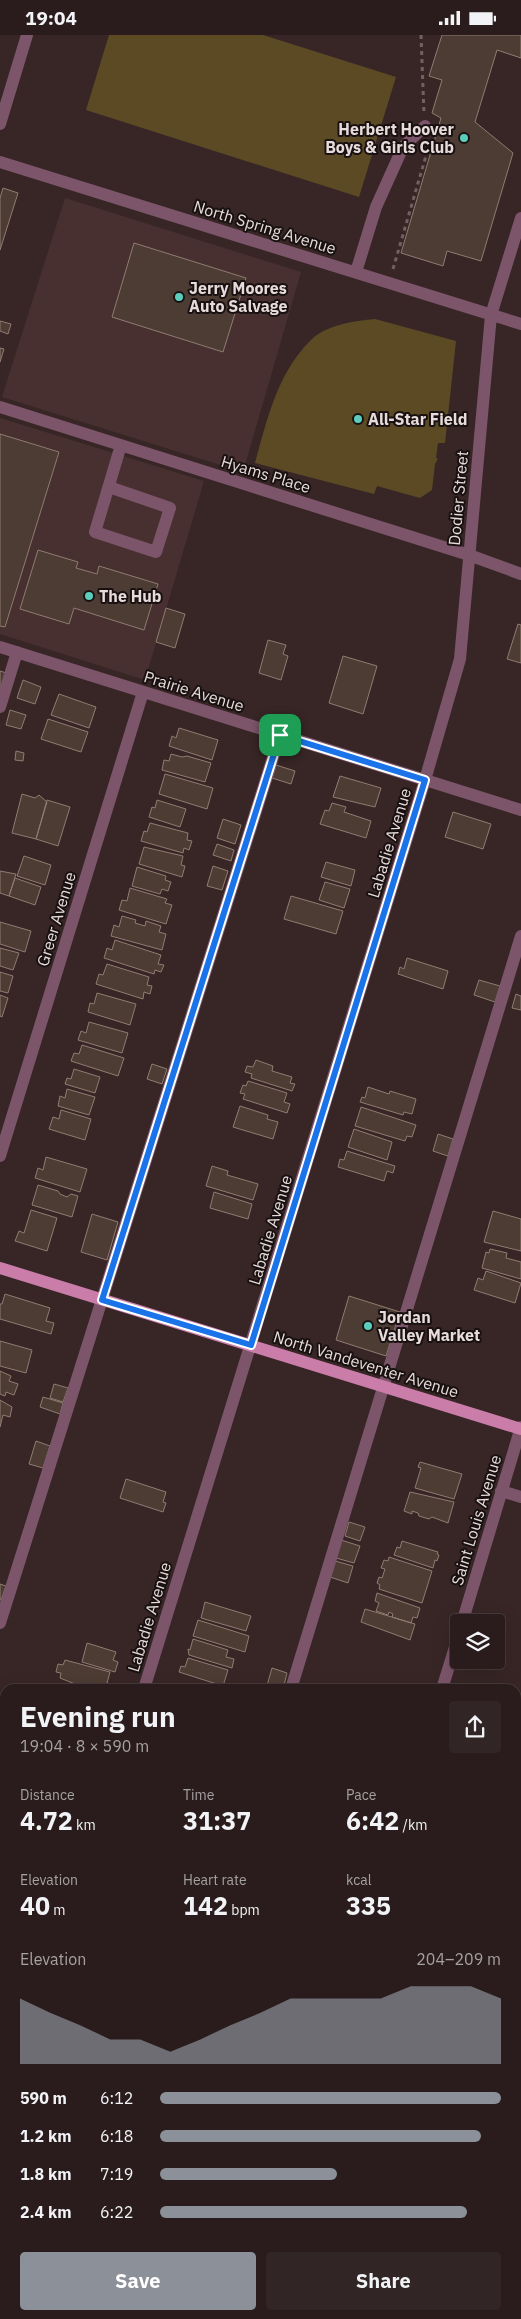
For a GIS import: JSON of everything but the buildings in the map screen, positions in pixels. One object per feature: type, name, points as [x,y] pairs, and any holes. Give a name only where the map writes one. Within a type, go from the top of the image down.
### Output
[{"type":"main road","name":"North Vandeventer Avenue","points":[[0,1268],[521,1428]]},
{"type":"street","points":[[0,124],[28,35]]},
{"type":"street","points":[[356,272],[376,207],[403,147],[425,126]]},
{"type":"street","name":"North Spring Avenue","points":[[0,161],[521,324]]},
{"type":"street","name":"Dodier Street","points":[[425,780],[460,659],[491,315],[521,218]]},
{"type":"street","name":"Hyams Place","points":[[0,407],[469,555],[521,574]]},
{"type":"street","points":[[108,487],[170,508],[156,552],[95,532],[108,487],[121,445]]},
{"type":"street","name":"Prairie Avenue","points":[[0,647],[521,810]]},
{"type":"street","points":[[0,707],[17,652]]},
{"type":"street","name":"Greer Avenue","points":[[0,1156],[143,692]]},
{"type":"street","points":[[0,1623],[280,735]]},
{"type":"street","name":"Labadie Avenue","points":[[146,1684],[425,780]]},
{"type":"street","points":[[293,1684],[521,936]]},
{"type":"street","name":"Saint Louis Avenue","points":[[465,1614],[521,1428]]},
{"type":"street","points":[[501,1491],[521,1497]]},
{"type":"street","points":[[444,1684],[450,1663]]},
{"type":"path","points":[[393,269],[434,128],[425,126],[421,35]]},
{"type":"shaded area","points":[[109,35],[263,35],[396,77],[359,197],[86,110]]},
{"type":"shaded area","points":[[65,198],[301,272],[243,472],[2,397]]},
{"type":"shaded area","name":"All-Star Field","points":[[375,319],[456,341],[445,443],[438,443],[436,458],[438,459],[435,464],[432,490],[420,498],[377,486],[374,494],[255,463],[264,430],[281,383],[299,354],[310,341],[324,331],[349,323]]},
{"type":"shaded area","points":[[0,418],[204,481],[145,680],[0,634]]},
{"type":"place","name":"Herbert Hoover Boys & Girls Club","points":[[464,138]]},
{"type":"place","name":"Jerry Moores Auto Salvage","points":[[179,297]]},
{"type":"place","name":"All-Star Field","points":[[358,419]]},
{"type":"place","name":"The Hub","points":[[89,596]]},
{"type":"place","name":"Jordan Valley Market","points":[[368,1326]]},
{"type":"route","points":[[280,735],[425,780],[251,1345],[102,1300],[280,735]]}]
